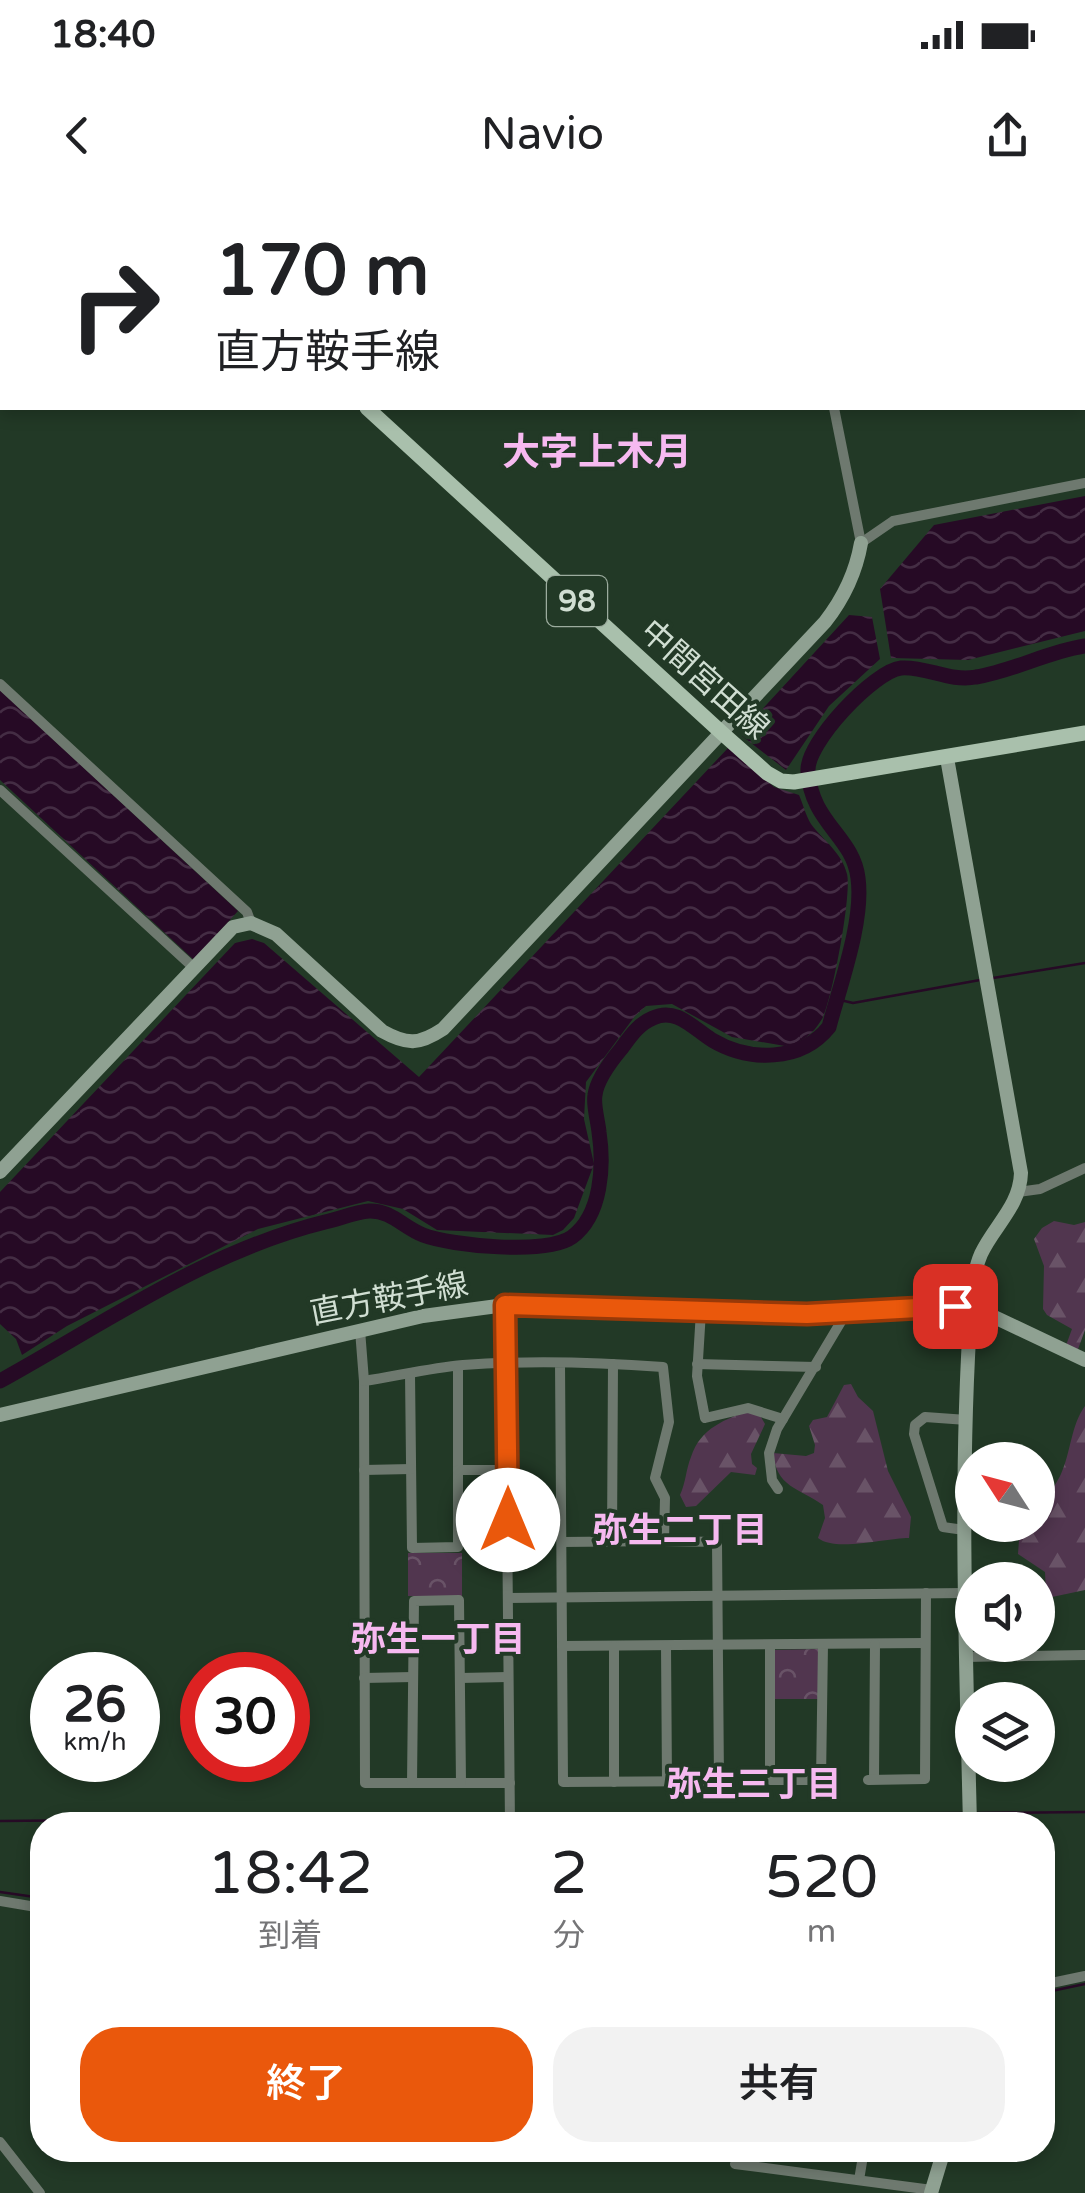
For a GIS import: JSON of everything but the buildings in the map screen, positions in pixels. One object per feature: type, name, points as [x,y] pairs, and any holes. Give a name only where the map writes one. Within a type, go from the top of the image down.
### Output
[{"type":"main road","name":"中間宮田線","points":[[369,410],[767,773],[794,782],[850,775],[1085,733]]},
{"type":"street","points":[[0,1172],[233,927],[250,923],[276,934],[382,1031],[400,1042],[412,1044],[443,1029],[838,606],[858,560],[861,543],[834,410]]},
{"type":"street","points":[[861,543],[892,521],[1085,482]]},
{"type":"street","points":[[0,684],[248,912],[250,923]]},
{"type":"street","points":[[947,758],[1021,1173],[1018,1192],[980,1256],[971,1306],[966,1442]]},
{"type":"street","points":[[0,790],[193,967]]},
{"type":"street","points":[[1018,1192],[1040,1190],[1085,1168]]},
{"type":"street","points":[[505,1305],[510,1812]]},
{"type":"street","name":"直方鞍手線","points":[[0,1415],[423,1316],[505,1305],[840,1312],[971,1306],[1085,1360]]},
{"type":"street","points":[[702,1311],[697,1364],[705,1418],[748,1408],[783,1419]]},
{"type":"street","points":[[778,1489],[772,1480],[769,1453],[783,1419],[842,1320],[840,1312]]},
{"type":"street","points":[[360,1330],[364,1382],[365,1783],[510,1783]]},
{"type":"street","points":[[364,1382],[458,1366],[506,1363],[664,1367],[669,1422],[655,1478],[665,1498],[664,1541]]},
{"type":"street","points":[[560,1364],[563,1782],[720,1781],[717,1542],[562,1542]]},
{"type":"street","points":[[612,1541],[613,1364]]},
{"type":"street","points":[[697,1364],[816,1367]]},
{"type":"street","points":[[410,1374],[412,1548],[458,1548],[458,1366]]},
{"type":"street","points":[[955,1529],[943,1528],[914,1434],[915,1425],[925,1416],[967,1420]]},
{"type":"street","points":[[364,1470],[411,1469]]},
{"type":"street","points":[[458,1470],[508,1470]]},
{"type":"street","points":[[875,1644],[871,1780],[925,1779],[926,1593]]},
{"type":"street","points":[[508,1598],[955,1593]]},
{"type":"street","points":[[412,1783],[414,1601],[459,1600],[461,1783]]},
{"type":"street","points":[[770,1645],[770,1780],[821,1780],[823,1644]]},
{"type":"street","points":[[562,1646],[925,1644]]},
{"type":"street","points":[[614,1646],[614,1782]]},
{"type":"street","points":[[666,1646],[667,1781]]},
{"type":"street","points":[[1055,1656],[1085,1656]]},
{"type":"street","points":[[965,1662],[970,1812]]},
{"type":"street","points":[[460,1678],[508,1677]]},
{"type":"street","points":[[364,1678],[413,1678]]},
{"type":"street","points":[[0,1900],[30,1906]]},
{"type":"street","points":[[1055,1982],[1085,1976]]},
{"type":"street","points":[[0,2142],[40,2193]]},
{"type":"street","points":[[859,2180],[862,2162]]},
{"type":"street","points":[[734,2164],[932,2192],[941,2162]]},
{"type":"green space","points":[[1054,1221],[1074,1225],[1085,1222],[1085,1330],[1077,1352],[1065,1348],[1072,1329],[1043,1309],[1044,1266],[1034,1239]]},
{"type":"green space","points":[[851,1384],[873,1411],[888,1471],[911,1517],[909,1538],[836,1544],[818,1538],[825,1518],[823,1505],[784,1480],[775,1464],[773,1453],[814,1453],[809,1426],[813,1420],[827,1417],[844,1385]]},
{"type":"green space","points":[[1085,1406],[1085,1590],[1055,1596],[1055,1562],[1030,1562],[1018,1554],[1019,1542],[1055,1542],[1055,1484]]},
{"type":"green space","points":[[752,1409],[765,1424],[751,1454],[752,1464],[757,1468],[755,1475],[731,1472],[696,1506],[686,1507],[680,1495],[701,1438],[715,1426]]},
{"type":"green space","points":[[408,1553],[462,1553],[462,1596],[408,1596]]},
{"type":"green space","points":[[818,1649],[818,1699],[775,1699],[775,1650]]},
{"type":"water","points":[[1085,496],[1085,631],[968,660],[891,658],[880,589],[934,525]]},
{"type":"water","points":[[849,615],[872,617],[880,659],[829,706],[786,770],[742,736],[744,729]]},
{"type":"water","points":[[0,690],[238,911],[194,960],[0,780]]},
{"type":"water","points":[[728,748],[774,787],[799,795],[811,824],[845,867],[847,903],[836,970],[822,1019],[811,1033],[785,1046],[732,1037],[672,1004],[646,1006],[586,1082],[584,1119],[594,1164],[574,1218],[553,1235],[437,1230],[403,1209],[368,1201],[258,1229],[67,1326],[22,1355],[16,1339],[0,1324],[0,1192],[235,943],[252,939],[264,943],[419,1077]]},
{"type":"waterway","points":[[0,1381],[198,1270],[281,1235],[358,1213],[377,1211],[423,1235],[476,1245],[542,1246],[572,1237],[590,1216],[599,1189],[596,1089],[609,1065],[643,1024],[661,1015],[677,1017],[712,1040],[758,1055],[804,1047],[829,1027],[845,973],[859,895],[855,863],[816,804],[811,789],[810,759],[829,727],[875,681],[901,668],[976,677],[1085,646]]},
{"type":"waterway","points":[[993,978],[1085,963]]},
{"type":"waterway","points":[[836,999],[853,1003],[980,980]]},
{"type":"waterway","points":[[1055,1812],[1085,1812]]},
{"type":"waterway","points":[[0,1821],[30,1821]]},
{"type":"waterway","points":[[0,1892],[30,1896]]},
{"type":"waterway","points":[[1055,1990],[1085,1984]]},
{"type":"district","name":"大字上木月","points":[[597,452]]},
{"type":"district","name":"弥生二丁目","points":[[680,1530]]},
{"type":"district","name":"弥生一丁目","points":[[438,1639]]},
{"type":"district","name":"弥生三丁目","points":[[754,1784]]},
{"type":"route","points":[[508,1520],[505,1305],[807,1314],[955,1306]]}]
